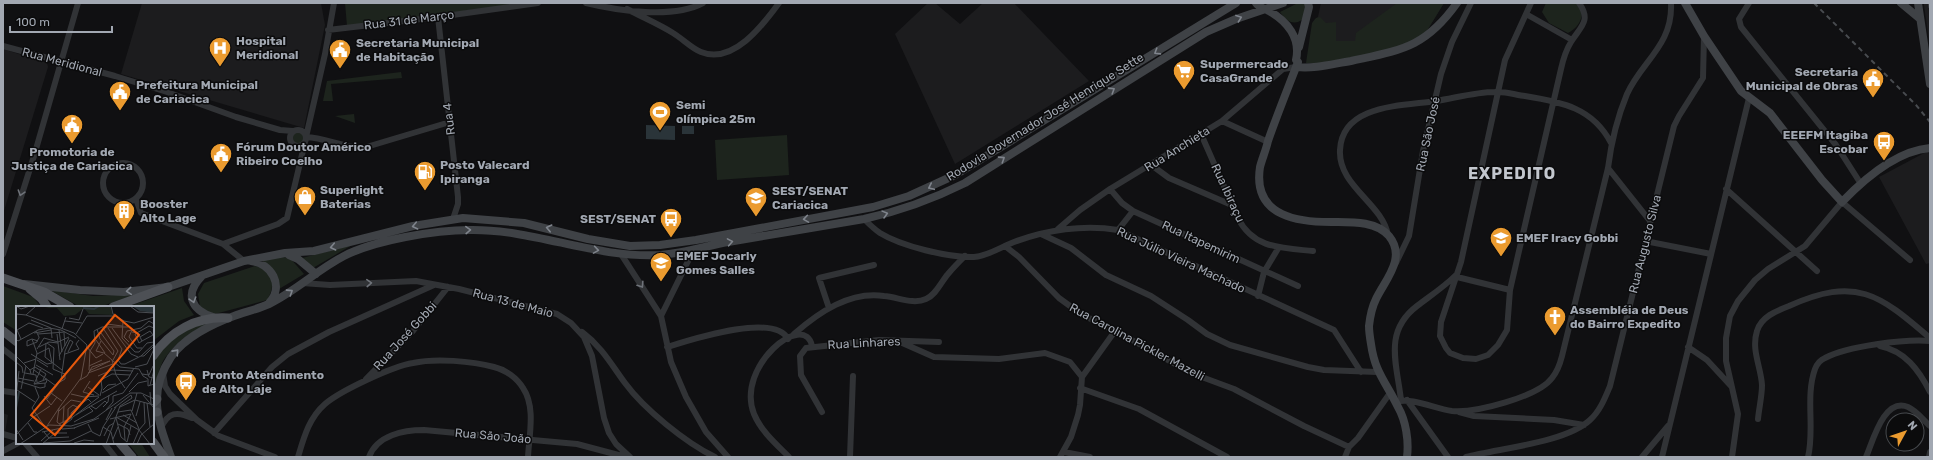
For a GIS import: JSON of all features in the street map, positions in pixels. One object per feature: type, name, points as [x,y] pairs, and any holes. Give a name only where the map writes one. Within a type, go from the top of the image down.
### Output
[{"type":"main road","name":"Rodovia Governador José Henrique Sette","points":[[244,261],[285,253],[314,251],[413,226],[453,219],[483,219],[524,223],[588,239],[630,246],[670,244],[873,207],[926,189],[955,176],[1236,3]]},
{"type":"main road","points":[[1256,3],[1260,7],[1272,6],[1288,26],[1296,40],[1298,52],[1296,64]]},
{"type":"main road","name":"Rodovia Governador José Henrique Sette","points":[[423,235],[473,230],[507,232],[621,254],[664,254],[864,219],[912,206],[965,183],[1206,32],[1236,19],[1283,3]]},
{"type":"main road","points":[[1296,64],[1314,68],[1393,52],[1416,42],[1438,26],[1457,3]]},
{"type":"main road","points":[[1685,3],[1704,36],[1737,86],[1748,98],[1770,113],[1822,180],[1842,202],[1861,184],[1892,162],[1920,149],[1930,148]]},
{"type":"main road","points":[[1901,3],[1919,18]]},
{"type":"main road","points":[[1309,4],[1296,64],[1261,164],[1260,182],[1266,200],[1276,210],[1288,217],[1303,221],[1359,223],[1371,225],[1388,235],[1395,250],[1394,267],[1373,305],[1369,326],[1372,354],[1377,372],[1390,393],[1401,401],[1407,457]]},
{"type":"main road","points":[[1916,5],[1930,84]]},
{"type":"main road","points":[[1288,26],[1300,23],[1306,19]]},
{"type":"main road","points":[[171,457],[155,412],[155,401],[162,373],[172,356],[182,345],[201,332],[228,318],[268,305],[345,256],[374,244],[447,229],[453,219]]},
{"type":"main road","points":[[285,253],[298,259],[316,274]]},
{"type":"main road","points":[[115,306],[244,261],[262,264],[275,277],[276,291],[268,305]]},
{"type":"main road","points":[[202,275],[192,288],[192,301],[199,310],[213,317],[228,318]]},
{"type":"main road","points":[[3,278],[44,292],[68,306]]},
{"type":"main road","points":[[23,284],[80,290],[124,292],[168,287]]},
{"type":"main road","points":[[23,284],[42,299],[46,306]]},
{"type":"main road","points":[[154,354],[161,344],[172,335],[193,324],[213,317]]},
{"type":"main road","points":[[3,330],[16,334]]},
{"type":"main road","points":[[3,330],[16,341]]},
{"type":"main road","points":[[154,443],[164,457]]},
{"type":"main road","points":[[121,444],[132,457]]},
{"type":"street","points":[[3,254],[34,156],[78,3]]},
{"type":"street","points":[[223,244],[278,224],[287,218],[325,54],[328,30],[334,3]]},
{"type":"street","name":"Rua 31 de Março","points":[[328,30],[538,3]]},
{"type":"street","points":[[586,3],[663,12],[690,9],[703,3]]},
{"type":"street","points":[[627,9],[672,32],[695,49],[707,54],[716,54],[729,51],[748,39],[762,26],[779,3]]},
{"type":"street","name":"Rua São José","points":[[1394,267],[1409,236],[1423,151],[1447,56],[1471,3]]},
{"type":"street","points":[[1531,3],[1510,47],[1497,92],[1457,274],[1443,313],[1440,336],[1450,353],[1463,358],[1482,358],[1488,355],[1498,345],[1507,330],[1510,290],[1563,62],[1572,40],[1582,26],[1586,17],[1579,3]]},
{"type":"street","points":[[1454,411],[1462,411],[1521,398],[1540,389],[1552,379],[1562,356],[1608,168],[1611,143],[1627,95],[1664,40],[1668,30],[1671,3]]},
{"type":"street","points":[[1749,3],[1740,17],[1741,27],[1836,144],[1861,184]]},
{"type":"street","points":[[1526,14],[1572,40]]},
{"type":"street","name":"Rua 4","points":[[438,17],[458,204],[453,219]]},
{"type":"street","name":"Rua Augusto Silva","points":[[1466,457],[1559,436],[1584,424],[1599,408],[1610,386],[1676,121],[1703,78],[1704,36]]},
{"type":"street","name":"Rua Meridional","points":[[3,46],[167,92],[236,117],[280,130],[293,132]]},
{"type":"street","name":"Rua Anchieta","points":[[1056,230],[1066,224],[1080,210],[1110,189],[1222,121],[1280,72],[1296,64]]},
{"type":"street","points":[[1388,235],[1387,229],[1379,215],[1346,173],[1341,161],[1340,151],[1344,134],[1350,126],[1370,112],[1386,107],[1497,92],[1554,101],[1588,115],[1601,126],[1611,143]]},
{"type":"street","points":[[1662,457],[1748,98]]},
{"type":"street","points":[[1222,121],[1268,142]]},
{"type":"street","points":[[292,143],[300,146],[305,140],[320,138],[352,148],[363,148],[450,122]]},
{"type":"street","points":[[280,130],[292,143],[298,147],[302,156]]},
{"type":"street","points":[[292,143],[290,137],[293,132],[301,131],[305,140]]},
{"type":"street","name":"Rua Ibiraçu","points":[[1201,134],[1241,224],[1250,234],[1267,245],[1313,251]]},
{"type":"street","points":[[118,164],[126,164],[140,172],[143,184],[142,190],[136,198],[123,203],[116,202],[107,195],[103,183],[104,176],[112,167],[118,164]]},
{"type":"street","points":[[1150,164],[1169,178],[1234,206]]},
{"type":"street","points":[[1608,168],[1650,221]]},
{"type":"street","name":"Rua Itapemirim","points":[[1110,189],[1122,203],[1133,211],[1264,272],[1298,286]]},
{"type":"street","points":[[1726,189],[1817,272]]},
{"type":"street","points":[[136,198],[141,213],[223,244],[244,261]]},
{"type":"street","points":[[1732,457],[1738,420],[1735,395],[1726,361],[1725,349],[1727,328],[1732,312],[1738,301],[1755,280],[1768,269],[1796,253],[1810,240],[1842,202],[1910,260]]},
{"type":"street","points":[[1118,230],[1133,211]]},
{"type":"street","name":"Rua Júlio Vieira Machado","points":[[864,219],[881,233],[898,241],[930,251],[965,256],[982,255],[1056,230],[1091,227],[1118,230],[1334,330],[1361,372]]},
{"type":"street","points":[[1041,234],[1071,248],[1106,275],[1151,296],[1215,339],[1238,348],[1308,367],[1377,372]]},
{"type":"street","points":[[1645,241],[1711,254]]},
{"type":"street","name":"Rua Carolina Pickler Mazelli","points":[[1005,246],[1065,303],[1081,314],[1191,373],[1234,389],[1304,426],[1349,447]]},
{"type":"street","points":[[1258,296],[1264,272],[1279,247]]},
{"type":"street","points":[[661,316],[694,249]]},
{"type":"street","points":[[621,254],[661,316],[671,362],[692,409],[706,432],[728,457]]},
{"type":"street","points":[[789,457],[767,435],[754,416],[751,399],[755,372],[759,365],[772,351],[829,308],[850,300],[870,295],[910,301],[925,300],[935,293],[947,275],[965,256]]},
{"type":"street","points":[[829,308],[819,278],[874,265]]},
{"type":"street","points":[[1457,274],[1510,290]]},
{"type":"street","points":[[1448,457],[1401,401],[1394,347],[1396,332],[1413,309],[1448,283],[1457,274]]},
{"type":"street","name":"Rua 13 de Maio","points":[[302,284],[330,285],[406,281],[448,286],[548,311],[571,323],[584,337],[588,346],[609,433],[616,444],[630,457]]},
{"type":"street","points":[[214,433],[272,367],[288,354],[329,332],[435,285]]},
{"type":"street","name":"Rua José Gobbi","points":[[360,384],[413,331],[448,286]]},
{"type":"street","points":[[1758,418],[1762,386],[1755,349],[1757,331],[1764,320],[1778,310],[1816,295],[1841,291],[1864,293],[1889,304],[1930,338]]},
{"type":"street","points":[[571,323],[600,347],[625,384],[653,413],[693,444],[715,457]]},
{"type":"street","points":[[667,347],[701,337],[750,327],[772,329],[786,335],[788,339]]},
{"type":"street","points":[[1090,457],[1062,454],[1071,437],[1078,415],[1082,377],[1115,331]]},
{"type":"street","points":[[794,334],[806,335],[812,346],[804,351],[800,356],[800,368],[804,383],[822,412]]},
{"type":"street","name":"Rua Linhares","points":[[812,346],[879,340],[939,342]]},
{"type":"street","points":[[897,340],[934,357],[999,359],[1045,353],[1070,362],[1082,377]]},
{"type":"street","points":[[1808,457],[1810,445],[1812,386],[1818,364],[1826,357],[1832,355],[1876,345],[1903,341],[1930,341]]},
{"type":"street","points":[[1876,345],[1896,352],[1912,363],[1930,392]]},
{"type":"street","points":[[1688,347],[1707,360],[1718,370],[1726,379],[1735,395]]},
{"type":"street","points":[[3,349],[16,359]]},
{"type":"street","points":[[298,457],[309,424],[319,410],[333,398],[392,368],[422,361],[495,367],[512,376],[524,389],[527,396],[530,414],[528,457]]},
{"type":"street","points":[[162,373],[170,394],[197,420],[214,433],[275,457]]},
{"type":"street","points":[[850,457],[853,376]]},
{"type":"street","points":[[1080,388],[1139,409],[1227,457]]},
{"type":"street","points":[[3,391],[16,393]]},
{"type":"street","points":[[1345,457],[1349,447],[1361,434],[1390,393]]},
{"type":"street","points":[[1401,401],[1474,416],[1554,420],[1584,424]]},
{"type":"street","points":[[1866,457],[1884,416],[1893,408],[1899,406],[1909,408],[1930,426]]},
{"type":"street","points":[[155,412],[172,414],[181,413],[197,420]]},
{"type":"street","points":[[161,428],[164,422],[172,414]]},
{"type":"street","points":[[1642,457],[1669,424]]},
{"type":"street","name":"Rua São João","points":[[368,457],[371,451],[378,444],[400,432],[424,430],[577,444],[626,457]]},
{"type":"street","points":[[3,434],[16,438]]},
{"type":"street","points":[[3,451],[16,444]]},
{"type":"street","points":[[26,444],[37,457]]},
{"type":"street","points":[[105,444],[115,457]]},
{"type":"street","points":[[1928,457],[1930,452]]},
{"type":"shaded area","name":"Hospital Meridional","points":[[142,3],[321,3],[325,25],[304,128],[121,74]]},
{"type":"shaded area","points":[[345,3],[526,3],[347,26]]},
{"type":"shaded area","points":[[928,3],[935,3],[960,24],[983,3],[1014,3],[1089,81],[955,164],[895,34]]},
{"type":"shaded area","points":[[1298,3],[1306,4],[1303,19],[1296,22],[1290,22],[1280,12]]},
{"type":"shaded area","points":[[1321,3],[1444,3],[1428,29],[1322,63],[1312,26],[1314,20],[1318,17]]},
{"type":"shaded area","points":[[1397,3],[1444,3],[1428,29],[1420,37],[1402,48],[1322,63],[1306,63],[1312,23],[1316,18],[1320,17],[1326,23],[1336,22],[1336,41],[1355,41],[1356,33]]},
{"type":"shaded area","points":[[1546,3],[1578,3],[1582,12],[1579,24],[1568,33],[1549,23],[1542,12]]},
{"type":"shaded area","points":[[1924,3],[1930,3],[1930,47],[1924,5]]},
{"type":"shaded area","points":[[3,49],[47,63],[48,67],[3,214]]},
{"type":"shaded area","points":[[401,72],[402,78],[331,84],[333,101],[323,101],[327,81]]},
{"type":"shaded area","points":[[354,114],[355,123],[335,116]]},
{"type":"shaded area","name":"Semi olímpica 25m","points":[[646,125],[675,126],[675,140],[646,139]]},
{"type":"shaded area","points":[[682,126],[694,126],[694,134],[682,134]]},
{"type":"shaded area","points":[[295,131],[301,131],[305,135],[305,141],[301,145],[295,145],[291,141],[291,135]]},
{"type":"shaded area","points":[[787,135],[789,175],[717,180],[715,140]]},
{"type":"shaded area","points":[[1928,151],[1930,156],[1930,263],[1926,264],[1879,177]]},
{"type":"shaded area","points":[[352,245],[313,268],[302,258]]},
{"type":"shaded area","points":[[281,257],[290,258],[304,274],[279,289],[262,260]]},
{"type":"shaded area","points":[[255,266],[266,271],[272,279],[272,289],[267,300],[215,314],[210,313],[200,306],[198,294],[204,283]]},
{"type":"shaded area","points":[[3,286],[33,297],[40,306],[16,306],[16,330],[3,322]]},
{"type":"shaded area","points":[[182,288],[184,301],[194,315],[179,321],[154,340],[154,306],[130,306]]},
{"type":"shaded area","points":[[50,290],[93,296],[136,294],[103,306],[78,306]]},
{"type":"shaded area","points":[[212,321],[190,334],[171,350],[162,363],[154,389],[154,359],[180,332]]},
{"type":"shaded area","points":[[3,413],[8,415],[5,433],[3,432]]},
{"type":"shaded area","points":[[129,444],[142,444],[150,457],[139,457]]},
{"type":"railway","points":[[1814,3],[1916,105],[1930,122]]},
{"type":"railway","points":[[1929,3],[1930,10]]},
{"type":"place","name":"Hospital Meridional","points":[[220,68]]},
{"type":"place","name":"Secretaria Municipal de Habitação","points":[[340,70]]},
{"type":"place","name":"Supermercado CasaGrande","points":[[1184,90]]},
{"type":"place","name":"Secretaria Municipal de Obras","points":[[1873,98]]},
{"type":"place","name":"Prefeitura Municipal de Cariacica","points":[[120,112]]},
{"type":"place","name":"Semi olímpica 25m","points":[[660,132]]},
{"type":"place","name":"Promotoria de Justiça de Cariacica","points":[[72,144]]},
{"type":"place","name":"EEEFM Itagiba Escobar","points":[[1884,162]]},
{"type":"place","name":"Fórum Doutor Américo Ribeiro Coelho","points":[[221,174]]},
{"type":"place","name":"Posto Valecard Ipiranga","points":[[425,192]]},
{"type":"place","name":"Superlight Baterias","points":[[305,216]]},
{"type":"place","name":"SEST/SENAT Cariacica","points":[[756,218]]},
{"type":"place","name":"Booster Alto Lage","points":[[124,230]]},
{"type":"place","name":"SEST/SENAT","points":[[671,238]]},
{"type":"place","name":"EMEF Iracy Gobbi","points":[[1501,258]]},
{"type":"place","name":"EMEF Jocarly Gomes Salles","points":[[661,282]]},
{"type":"place","name":"Assembléia de Deus do Bairro Expedito","points":[[1555,336]]},
{"type":"place","name":"Pronto Atendimento de Alto Laje","points":[[186,402]]},
{"type":"district","name":"EXPEDITO","points":[[1512,173]]}]
